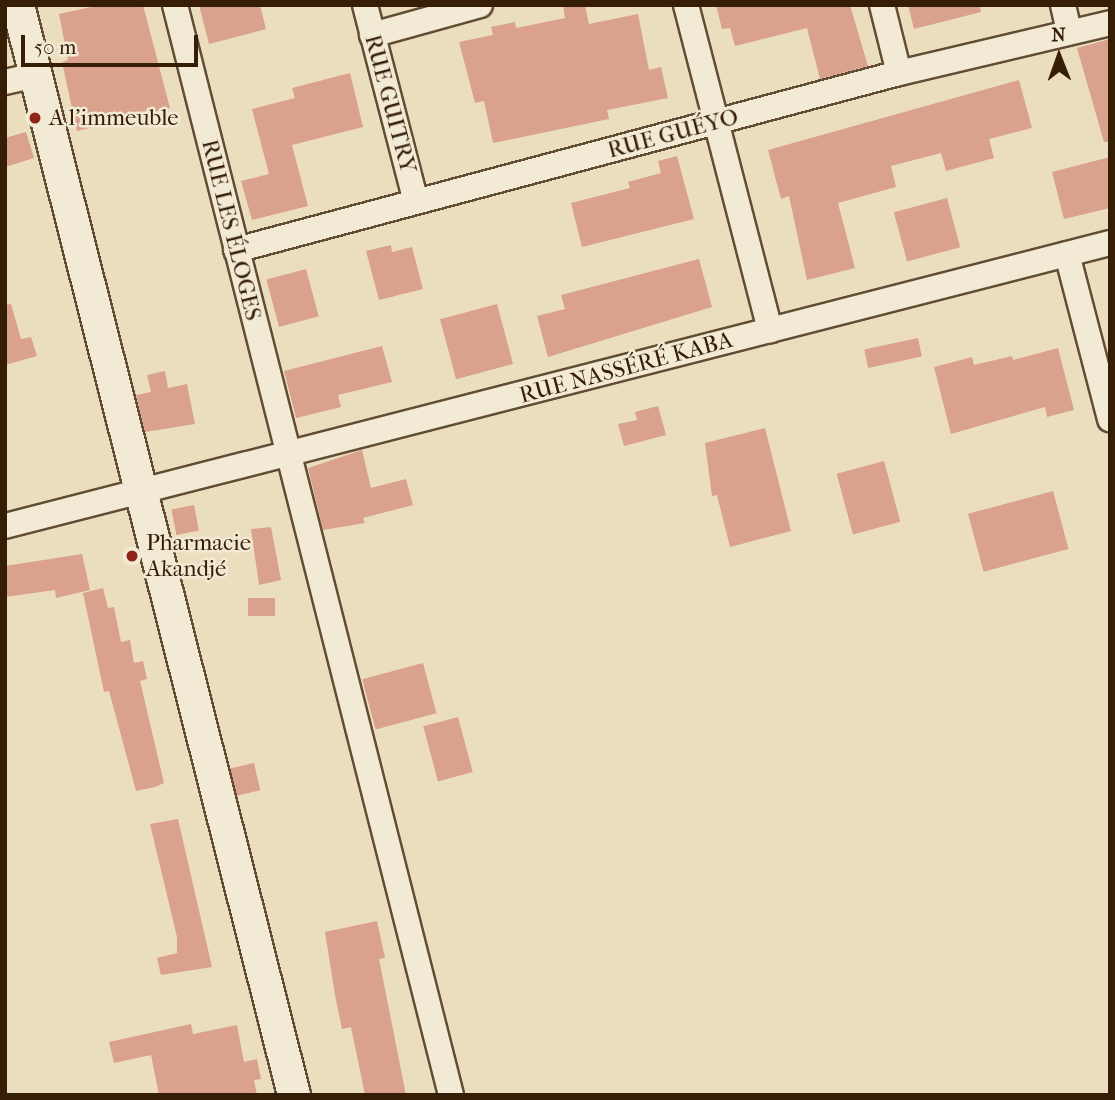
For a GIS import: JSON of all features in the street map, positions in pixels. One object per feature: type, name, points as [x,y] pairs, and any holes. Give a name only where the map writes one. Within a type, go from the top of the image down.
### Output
[{"type":"street","points":[[18,5],[294,1095]]},
{"type":"street","name":"RUE LES ÉLOGES","points":[[175,5],[287,456],[451,1095]]},
{"type":"street","name":"RUE GUITRY","points":[[365,5],[416,202]]},
{"type":"street","points":[[372,34],[480,5]]},
{"type":"street","points":[[686,5],[770,330]]},
{"type":"street","points":[[882,5],[899,73]]},
{"type":"street","points":[[1063,5],[1069,31]]},
{"type":"street","name":"RUE GUÉYO","points":[[236,250],[899,73],[1110,23]]},
{"type":"street","points":[[5,82],[36,75]]},
{"type":"street","name":"RUE NASSÉRÉ KABA","points":[[5,526],[142,494],[1110,243]]},
{"type":"street","points":[[1067,254],[1110,419]]},
{"type":"building","points":[[100,5],[143,5],[170,108],[77,131],[62,62],[68,60],[59,14]]},
{"type":"building","points":[[199,5],[260,5],[266,29],[209,44]]},
{"type":"building","points":[[563,5],[585,5],[589,24],[638,14],[649,70],[661,67],[668,98],[607,110],[609,119],[493,143],[484,101],[475,103],[459,42],[493,35],[491,27],[515,22],[516,28],[565,18]]},
{"type":"building","points":[[716,5],[850,5],[868,66],[820,79],[807,28],[735,46],[730,28],[722,29]]},
{"type":"building","points":[[908,5],[980,5],[981,12],[914,29]]},
{"type":"building","points":[[1110,39],[1110,142],[1104,142],[1077,48]]},
{"type":"building","points":[[350,73],[363,127],[292,145],[308,206],[252,220],[241,181],[269,174],[252,109],[295,98],[292,88]]},
{"type":"building","points":[[1019,80],[1032,128],[989,139],[994,158],[946,171],[941,153],[891,166],[896,187],[838,203],[855,268],[807,280],[789,196],[781,199],[768,150]]},
{"type":"building","points":[[26,132],[34,158],[5,167],[5,138]]},
{"type":"building","points":[[677,156],[694,219],[582,247],[571,203],[630,188],[628,182],[661,173],[658,161]]},
{"type":"building","points":[[1110,157],[1110,208],[1064,219],[1052,172]]},
{"type":"building","points":[[947,198],[960,247],[907,261],[894,212]]},
{"type":"building","points":[[391,245],[392,252],[412,247],[423,289],[379,300],[366,251]]},
{"type":"building","points":[[699,259],[712,307],[548,357],[537,316],[565,309],[561,295]]},
{"type":"building","points":[[306,269],[319,316],[279,327],[266,280]]},
{"type":"building","points":[[11,304],[21,339],[31,337],[37,356],[5,365],[5,305]]},
{"type":"building","points":[[497,304],[513,364],[456,379],[440,319]]},
{"type":"building","points":[[918,338],[922,357],[868,368],[864,349]]},
{"type":"building","points":[[382,346],[392,382],[338,395],[341,407],[296,418],[284,371]]},
{"type":"building","points":[[1058,348],[1074,410],[1047,417],[1045,407],[951,434],[934,367],[972,357],[974,365],[1012,356],[1013,360]]},
{"type":"building","points":[[165,371],[168,388],[187,384],[195,424],[145,432],[136,395],[151,392],[147,375]]},
{"type":"building","points":[[658,406],[666,435],[624,446],[618,424],[637,420],[635,412]]},
{"type":"building","points":[[765,428],[791,531],[730,547],[717,495],[712,496],[705,443]]},
{"type":"building","points":[[362,450],[371,488],[406,479],[413,505],[363,518],[365,523],[323,530],[308,468]]},
{"type":"building","points":[[884,461],[900,522],[853,535],[837,474]]},
{"type":"building","points":[[1053,491],[1069,549],[984,572],[968,514]]},
{"type":"building","points":[[194,505],[199,531],[176,535],[171,509]]},
{"type":"building","points":[[271,527],[281,580],[259,585],[251,529]]},
{"type":"building","points":[[82,554],[90,590],[56,598],[55,590],[5,597],[5,566]]},
{"type":"building","points":[[103,588],[108,608],[114,607],[121,642],[130,640],[134,663],[143,661],[147,679],[140,681],[164,783],[155,787],[136,791],[109,691],[104,692],[83,593]]},
{"type":"building","points":[[248,598],[275,598],[275,616],[248,616]]},
{"type":"building","points":[[423,663],[436,713],[376,730],[362,679]]},
{"type":"building","points":[[458,717],[473,772],[438,781],[423,726]]},
{"type":"building","points":[[254,763],[260,790],[236,796],[230,769]]},
{"type":"building","points":[[178,819],[212,967],[161,975],[157,958],[177,953],[177,937],[150,824]]},
{"type":"building","points":[[377,921],[385,958],[379,959],[406,1095],[365,1095],[351,1027],[342,1029],[335,995],[325,932]]},
{"type":"building","points":[[191,1024],[193,1034],[237,1025],[244,1062],[257,1059],[261,1079],[254,1080],[257,1095],[159,1095],[151,1055],[114,1063],[109,1042]]},
{"type":"place","name":"A l'immeuble","points":[[35,118]]},
{"type":"place","name":"Pharmacie Akandjé","points":[[132,556]]}]
